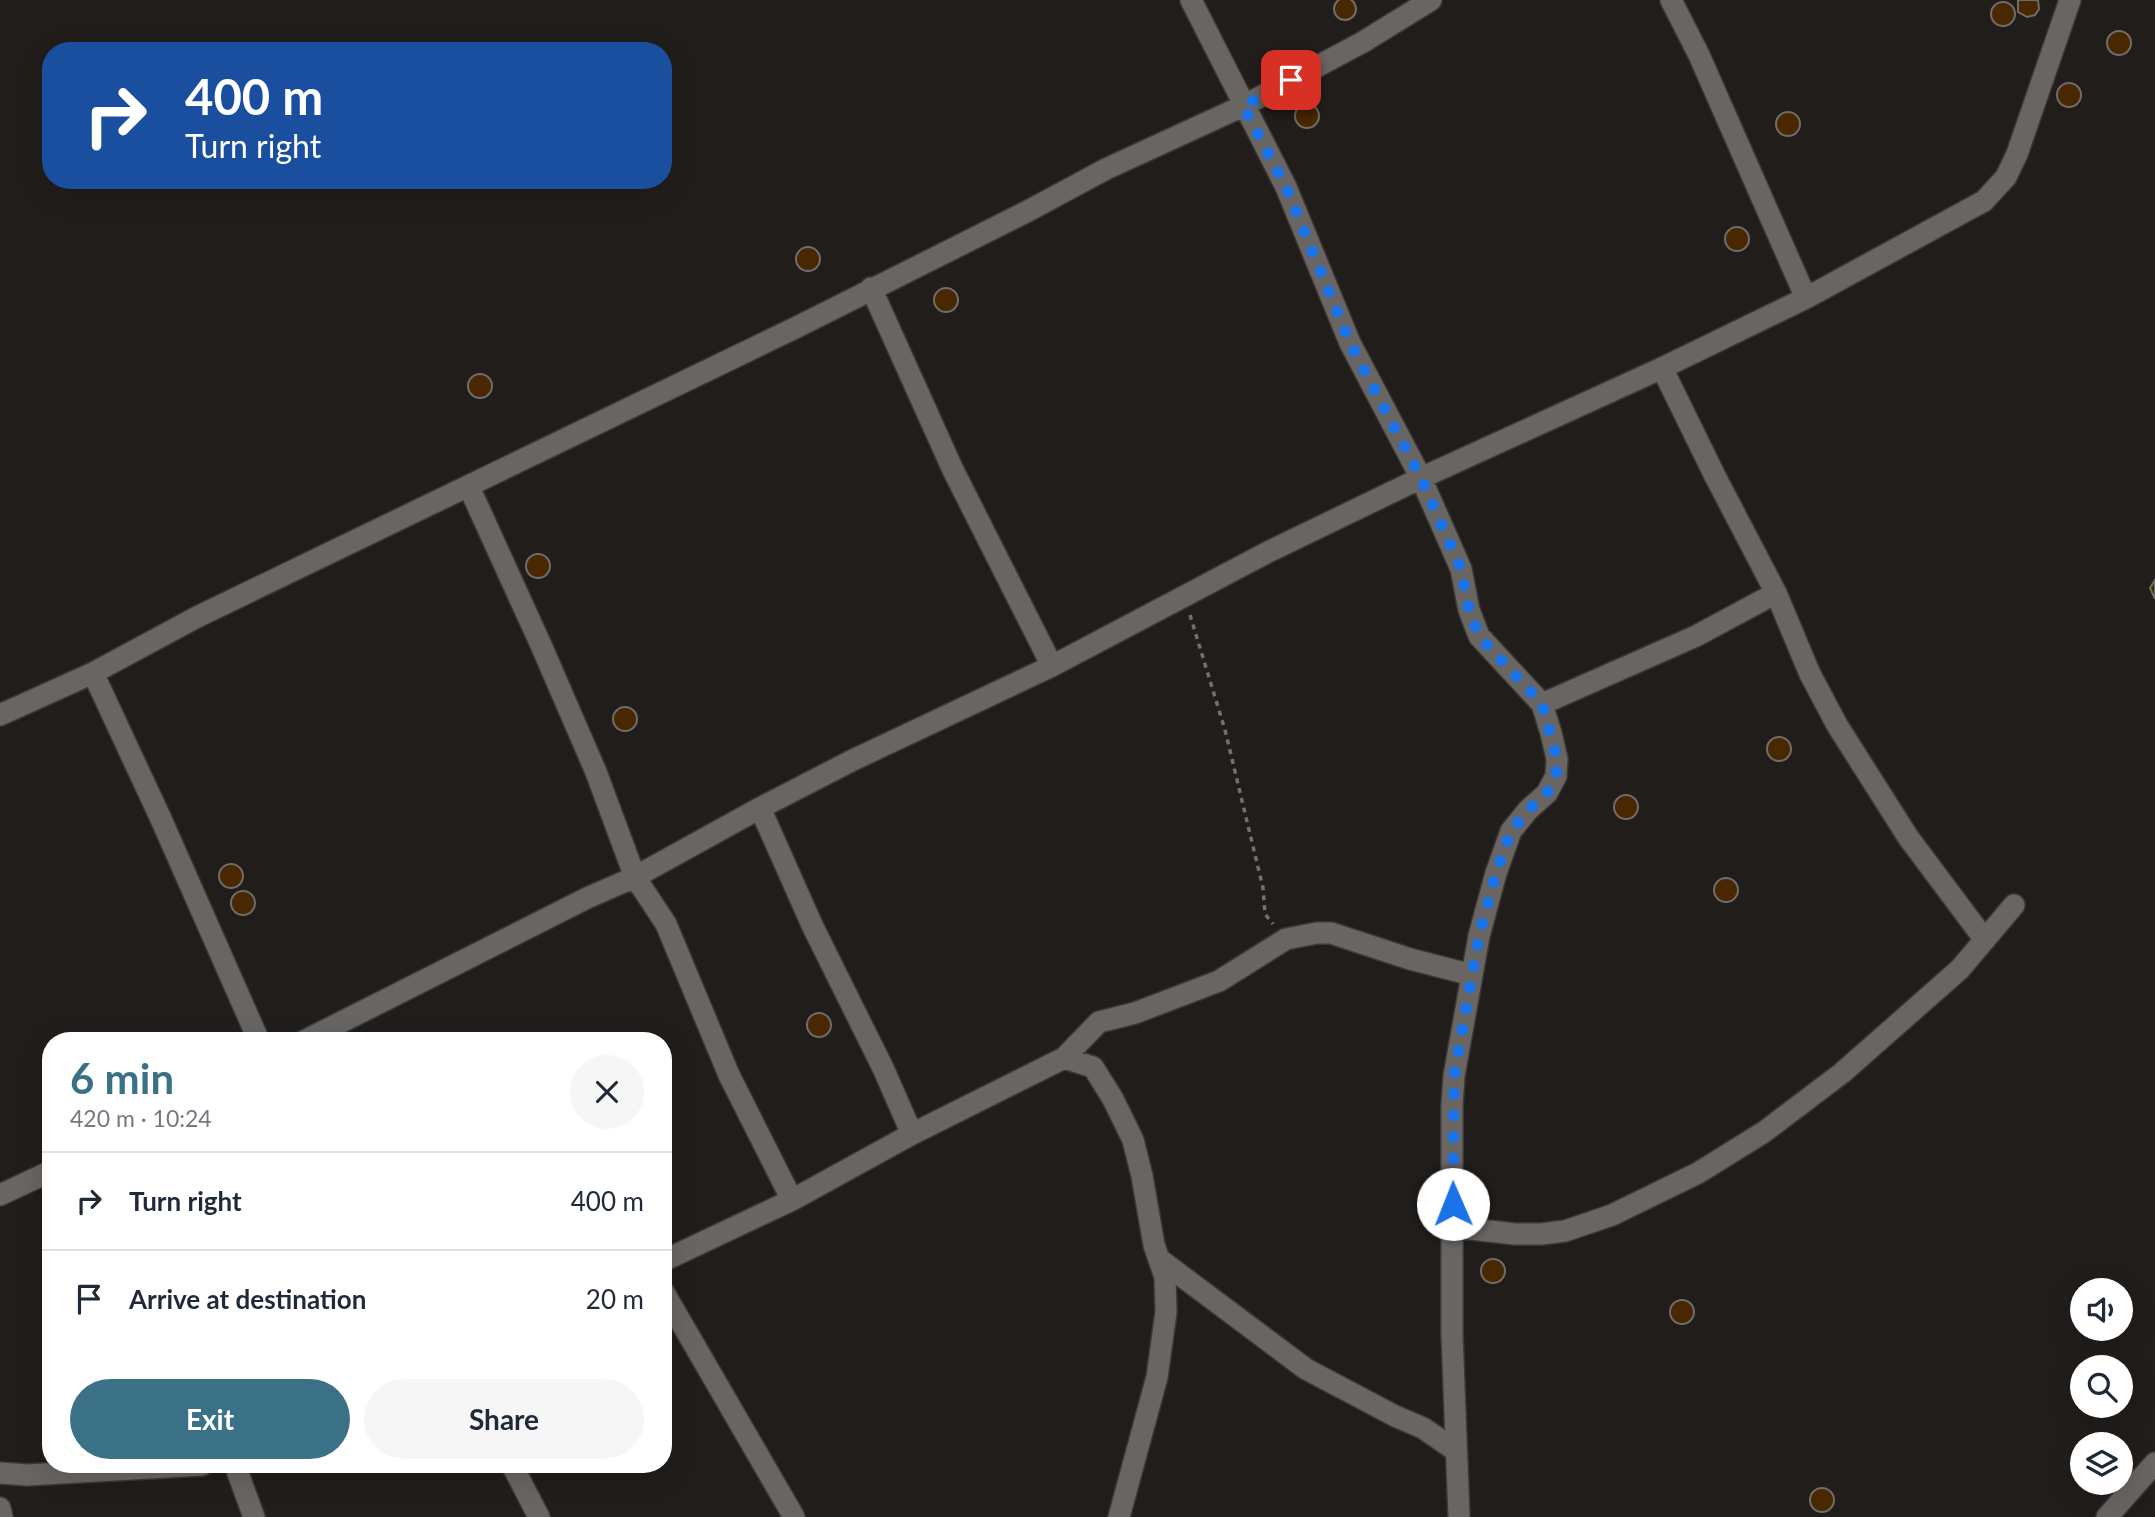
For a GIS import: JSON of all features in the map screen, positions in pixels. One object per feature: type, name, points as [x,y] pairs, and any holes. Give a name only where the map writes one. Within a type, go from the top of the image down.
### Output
[{"type":"street","points":[[1191,0],[1286,187],[1350,343],[1421,478],[1461,569],[1469,610],[1479,636],[1542,704],[1557,759],[1556,776],[1547,793],[1528,810],[1511,831],[1493,886],[1479,936],[1454,1076],[1452,1334],[1459,1517]]},
{"type":"street","points":[[0,715],[93,673],[197,617],[795,328],[1106,169],[1243,106],[1363,42],[1431,0]]},
{"type":"street","points":[[1671,0],[1699,55],[1806,298]]},
{"type":"street","points":[[344,1032],[587,898],[635,877],[853,760],[1052,666],[1184,596],[1421,478],[1662,368],[1806,298],[1991,196],[2006,177],[2024,138],[2070,0]]},
{"type":"street","points":[[871,288],[953,470],[1052,666]]},
{"type":"street","points":[[1662,368],[1714,476],[1776,593],[1810,674],[1837,725],[1908,837],[1985,940]]},
{"type":"street","points":[[469,487],[596,772],[635,877],[666,924],[729,1075],[792,1200]]},
{"type":"street","points":[[1542,704],[1696,636],[1776,593]]},
{"type":"street","points":[[93,673],[255,1032]]},
{"type":"street","points":[[760,808],[813,928],[883,1068],[912,1135]]},
{"type":"street","points":[[1453,1227],[1516,1234],[1565,1231],[1612,1215],[1698,1173],[1764,1132],[1842,1073],[1960,969],[2014,905]]},
{"type":"street","points":[[672,1257],[792,1200],[1064,1058],[1099,1022],[1135,1013],[1219,981],[1286,939],[1331,933],[1410,959],[1472,975]]},
{"type":"street","points":[[1064,1058],[1093,1067],[1113,1099],[1133,1140],[1154,1245],[1165,1277],[1166,1312],[1157,1377],[1119,1517]]},
{"type":"street","points":[[0,1195],[42,1175]]},
{"type":"street","points":[[1159,1259],[1306,1369],[1423,1428],[1455,1450]]},
{"type":"street","points":[[672,1307],[794,1517]]},
{"type":"street","points":[[2106,1517],[2155,1463]]},
{"type":"street","points":[[0,1473],[62,1473]]},
{"type":"street","points":[[238,1473],[254,1517]]},
{"type":"street","points":[[516,1473],[539,1517]]},
{"type":"street","points":[[0,1508],[2,1517]]},
{"type":"path","points":[[1184,596],[1225,730],[1263,888],[1265,914],[1286,939]]},
{"type":"building","points":[[1349,-1],[1355,5],[1353,17],[1345,20],[1337,17],[1334,9],[1337,1]]},
{"type":"building","points":[[2018,0],[2038,0],[2039,9],[2035,15],[2027,17],[2018,12]]},
{"type":"building","points":[[2003,2],[2011,6],[2015,14],[2011,22],[2003,26],[1995,22],[1991,14],[1995,6]]},
{"type":"building","points":[[2119,31],[2127,35],[2131,43],[2127,51],[2119,55],[2111,51],[2107,43],[2111,35]]},
{"type":"building","points":[[2069,83],[2077,87],[2081,95],[2077,103],[2069,107],[2061,103],[2057,95],[2061,87]]},
{"type":"building","points":[[1307,104],[1315,108],[1319,116],[1315,124],[1307,128],[1299,124],[1295,116],[1299,108]]},
{"type":"building","points":[[1788,112],[1796,116],[1800,124],[1796,132],[1788,136],[1780,132],[1776,124],[1780,116]]},
{"type":"building","points":[[1737,227],[1745,231],[1749,239],[1745,247],[1737,251],[1729,247],[1725,239],[1729,231]]},
{"type":"building","points":[[808,247],[816,251],[820,259],[816,267],[808,271],[800,267],[796,259],[800,251]]},
{"type":"building","points":[[946,288],[954,292],[958,300],[954,308],[946,312],[938,308],[934,300],[938,292]]},
{"type":"building","points":[[480,374],[488,378],[492,386],[488,394],[480,398],[472,394],[468,386],[472,378]]},
{"type":"building","points":[[538,554],[546,558],[550,566],[546,574],[538,578],[530,574],[526,566],[530,558]]},
{"type":"building","points":[[2155,580],[2155,599],[2150,588]]},
{"type":"building","points":[[625,707],[633,711],[637,719],[633,727],[625,731],[617,727],[613,719],[617,711]]},
{"type":"building","points":[[1779,737],[1787,741],[1791,749],[1787,757],[1779,761],[1771,757],[1767,749],[1771,741]]},
{"type":"building","points":[[1626,795],[1634,799],[1638,807],[1634,815],[1626,819],[1618,815],[1614,807],[1618,799]]},
{"type":"building","points":[[231,864],[239,868],[243,876],[239,884],[231,888],[223,884],[219,876],[223,868]]},
{"type":"building","points":[[1726,878],[1734,882],[1738,890],[1734,898],[1726,902],[1718,898],[1714,890],[1718,882]]},
{"type":"building","points":[[243,891],[251,895],[255,903],[251,911],[243,915],[235,911],[231,903],[235,895]]},
{"type":"building","points":[[819,1013],[827,1017],[831,1025],[827,1033],[819,1037],[811,1033],[807,1025],[811,1017]]},
{"type":"building","points":[[1493,1259],[1501,1263],[1505,1271],[1501,1279],[1493,1283],[1485,1279],[1481,1271],[1485,1263]]},
{"type":"building","points":[[1682,1300],[1690,1304],[1694,1312],[1690,1320],[1682,1324],[1674,1320],[1670,1312],[1674,1304]]},
{"type":"building","points":[[1822,1488],[1830,1492],[1834,1500],[1830,1508],[1822,1512],[1814,1508],[1810,1500],[1814,1492]]},
{"type":"route","points":[[1291,80],[1243,106],[1286,187],[1350,343],[1421,478],[1461,569],[1469,610],[1479,636],[1542,704],[1557,759],[1556,776],[1547,793],[1528,810],[1511,831],[1496,873],[1479,936],[1454,1076],[1453,1204]]}]
